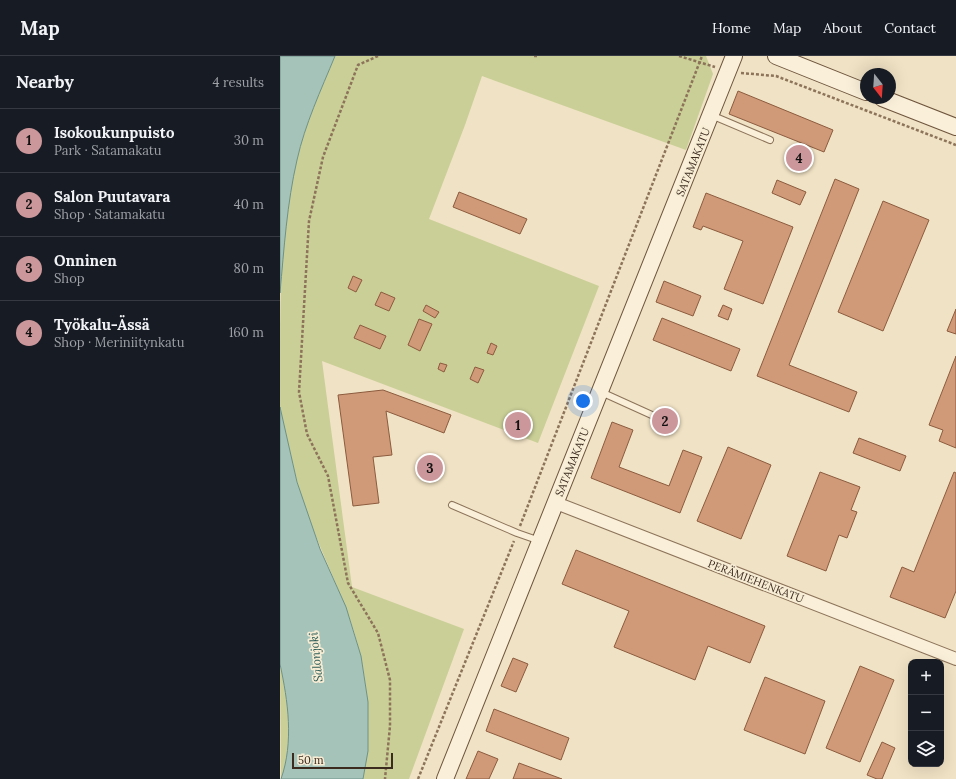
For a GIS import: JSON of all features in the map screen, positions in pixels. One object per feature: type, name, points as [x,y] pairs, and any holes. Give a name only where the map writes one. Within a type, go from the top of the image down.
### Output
[{"type":"street","name":"SATAMAKATU","points":[[444,779],[601,392],[734,56]]},
{"type":"street","points":[[776,56],[860,90]]},
{"type":"street","points":[[896,103],[956,127]]},
{"type":"street","name":"PERÄMIEHENKATU","points":[[556,503],[956,660]]},
{"type":"lane","points":[[711,115],[770,140]]},
{"type":"lane","points":[[601,392],[665,421]]},
{"type":"lane","points":[[452,505],[517,533],[540,541]]},
{"type":"path","points":[[378,56],[358,65],[323,157],[309,222],[299,392],[307,434],[328,476],[348,583],[378,633],[390,680],[390,726],[385,779]]},
{"type":"path","points":[[679,56],[699,61],[728,72],[776,76],[956,144]]},
{"type":"path","points":[[418,779],[517,533],[702,56]]},
{"type":"green space","points":[[335,56],[706,56],[713,74],[686,150],[482,76],[429,219],[599,286],[538,443],[322,361],[352,587],[464,629],[409,779],[363,779],[368,735],[368,713],[359,648],[353,627],[313,529],[302,497],[287,444],[280,408],[281,276],[288,204],[297,158],[305,132]]},
{"type":"green space","points":[[280,664],[287,707],[289,736],[285,765],[281,779]]},
{"type":"water","points":[[280,56],[335,56],[309,120],[300,147],[288,209],[280,293]]},
{"type":"water","name":"Salonjoki","points":[[280,407],[297,482],[320,549],[346,607],[361,656],[368,702],[368,751],[363,779],[281,779],[285,765],[289,736],[287,707],[280,664]]},
{"type":"building","points":[[738,91],[833,130],[824,152],[729,114]]},
{"type":"building","points":[[835,179],[859,189],[789,365],[857,392],[849,412],[757,376]]},
{"type":"building","points":[[777,180],[806,192],[800,205],[772,193]]},
{"type":"building","points":[[459,192],[527,219],[520,234],[453,207]]},
{"type":"building","points":[[706,193],[793,227],[763,304],[724,289],[743,241],[703,226],[701,230],[693,227]]},
{"type":"building","points":[[883,201],[929,220],[883,331],[838,312]]},
{"type":"building","points":[[353,276],[362,280],[356,292],[348,288]]},
{"type":"building","points":[[664,281],[701,296],[693,316],[656,302]]},
{"type":"building","points":[[381,292],[395,298],[389,311],[375,305]]},
{"type":"building","points":[[426,305],[439,312],[435,318],[423,311]]},
{"type":"building","points":[[723,305],[732,309],[728,320],[718,316]]},
{"type":"building","points":[[956,309],[956,334],[947,331]]},
{"type":"building","points":[[662,318],[740,349],[731,371],[653,340]]},
{"type":"building","points":[[419,319],[432,324],[420,351],[408,345]]},
{"type":"building","points":[[360,325],[386,336],[380,349],[354,338]]},
{"type":"building","points":[[491,343],[497,346],[493,355],[487,353]]},
{"type":"building","points":[[956,356],[956,448],[939,441],[943,430],[929,425]]},
{"type":"building","points":[[440,363],[447,365],[444,372],[438,369]]},
{"type":"building","points":[[475,367],[484,370],[478,383],[470,379]]},
{"type":"building","points":[[383,390],[451,415],[444,433],[386,411],[392,455],[373,457],[379,503],[353,506],[338,395]]},
{"type":"building","points":[[612,422],[633,430],[619,467],[669,486],[683,450],[702,457],[680,513],[591,478]]},
{"type":"building","points":[[859,438],[906,456],[900,471],[853,453]]},
{"type":"building","points":[[728,447],[771,465],[741,539],[697,521]]},
{"type":"building","points":[[820,472],[860,487],[851,510],[857,512],[847,538],[839,535],[826,571],[787,556]]},
{"type":"building","points":[[954,472],[956,473],[956,591],[945,618],[890,597],[902,567],[914,572]]},
{"type":"building","points":[[576,550],[765,626],[750,663],[708,646],[695,680],[614,647],[629,611],[562,584]]},
{"type":"building","points":[[513,658],[528,664],[516,692],[501,686]]},
{"type":"building","points":[[860,666],[894,680],[860,762],[826,748]]},
{"type":"building","points":[[765,677],[825,701],[805,754],[744,730]]},
{"type":"building","points":[[494,709],[569,738],[561,760],[486,731]]},
{"type":"building","points":[[882,742],[895,748],[882,779],[877,779],[867,775]]},
{"type":"building","points":[[478,751],[498,759],[489,779],[466,779]]},
{"type":"building","points":[[519,763],[562,779],[513,779]]},
{"type":"place","name":"Työkalu-Ässä","points":[[799,158]]},
{"type":"place","name":"Salon Puutavara","points":[[665,421]]},
{"type":"place","name":"Isokoukunpuisto","points":[[518,425]]},
{"type":"place","name":"Onninen","points":[[430,468]]}]
